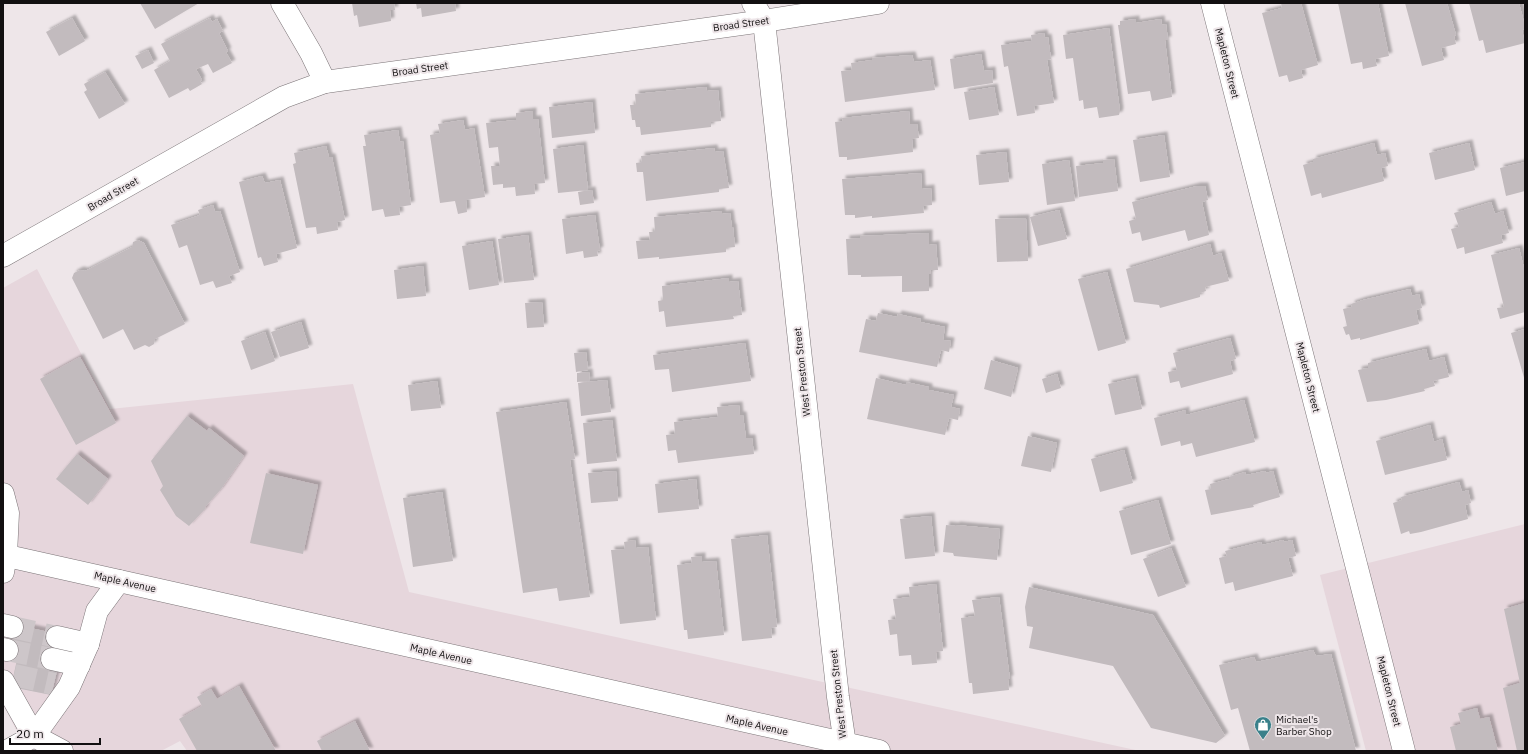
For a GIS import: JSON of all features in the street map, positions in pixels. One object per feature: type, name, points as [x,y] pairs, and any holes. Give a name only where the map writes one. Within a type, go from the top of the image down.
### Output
[{"type":"main road","points":[[282,3],[311,53],[325,82]]},
{"type":"main road","name":"Broad Street","points":[[3,256],[284,97],[325,82],[758,12],[878,3]]},
{"type":"main road","name":"Mapleton Street","points":[[1212,3],[1404,751]]},
{"type":"main road","name":"West Preston Street","points":[[758,12],[845,748]]},
{"type":"main road","points":[[3,494],[8,513],[4,561]]},
{"type":"main road","name":"Maple Avenue","points":[[4,561],[119,581],[845,748],[879,751]]},
{"type":"main road","points":[[7,751],[34,736],[62,686],[79,665],[88,644],[97,611],[119,581]]},
{"type":"main road","points":[[57,637],[88,644]]},
{"type":"main road","points":[[52,659],[79,665]]},
{"type":"main road","points":[[7,677],[34,736],[62,751]]},
{"type":"shaded area","points":[[37,269],[110,409],[353,384],[409,592],[1140,751],[187,751],[180,741],[161,751],[27,751],[3,704],[3,288]]},
{"type":"shaded area","points":[[1525,524],[1525,751],[1366,751],[1320,575]]},
{"type":"building","points":[[140,3],[199,3],[155,29]]},
{"type":"building","points":[[352,3],[394,3],[395,10],[390,10],[391,21],[359,27],[357,15],[354,16]]},
{"type":"building","points":[[416,3],[455,3],[456,11],[422,17],[421,8],[417,9]]},
{"type":"building","points":[[1281,3],[1301,3],[1318,65],[1301,70],[1303,78],[1289,82],[1287,75],[1279,77],[1262,13],[1282,8]]},
{"type":"building","points":[[1338,3],[1378,3],[1389,56],[1375,59],[1377,66],[1363,69],[1362,62],[1351,64]]},
{"type":"building","points":[[1405,3],[1447,3],[1456,35],[1454,36],[1456,44],[1441,48],[1444,60],[1422,66]]},
{"type":"building","points":[[1469,3],[1519,3],[1525,26],[1525,29],[1522,30],[1525,43],[1486,53],[1483,40],[1479,41]]},
{"type":"building","points":[[72,18],[85,41],[59,56],[46,32]]},
{"type":"building","points":[[210,18],[212,22],[217,19],[223,31],[219,33],[232,63],[213,73],[208,64],[196,69],[202,80],[200,81],[202,84],[190,91],[188,88],[169,98],[154,70],[170,61],[161,44]]},
{"type":"building","points":[[1136,19],[1136,23],[1161,19],[1162,25],[1166,24],[1168,40],[1165,40],[1172,97],[1152,101],[1150,91],[1128,94],[1118,25],[1120,25],[1120,21]]},
{"type":"building","points":[[1109,28],[1120,111],[1119,115],[1099,118],[1097,107],[1084,109],[1083,100],[1079,101],[1073,58],[1066,59],[1063,35]]},
{"type":"building","points":[[1044,33],[1045,38],[1048,37],[1051,59],[1047,60],[1054,103],[1034,106],[1035,113],[1017,116],[1008,66],[1004,67],[1001,45],[1032,41],[1031,35]]},
{"type":"building","points":[[148,50],[154,63],[142,69],[135,56]]},
{"type":"building","points":[[981,54],[984,71],[992,70],[993,83],[954,89],[950,59]]},
{"type":"building","points":[[912,55],[914,62],[930,60],[935,90],[845,102],[841,71],[852,70],[851,63],[872,60],[872,58]]},
{"type":"building","points":[[105,72],[125,104],[99,119],[84,92],[87,90],[84,84]]},
{"type":"building","points":[[706,87],[707,91],[718,90],[721,121],[711,122],[711,127],[641,135],[640,127],[636,127],[635,120],[632,120],[630,105],[636,105],[635,94]]},
{"type":"building","points":[[994,87],[999,115],[969,120],[964,92]]},
{"type":"building","points":[[592,102],[595,133],[552,138],[549,107]]},
{"type":"building","points":[[533,111],[533,119],[538,119],[545,183],[534,184],[535,194],[516,196],[515,187],[503,188],[503,184],[493,185],[491,166],[500,166],[498,147],[489,148],[486,123],[516,120],[516,113]]},
{"type":"building","points":[[909,111],[910,124],[917,124],[919,138],[912,139],[913,152],[847,160],[847,157],[839,157],[835,122],[843,121],[842,118]]},
{"type":"building","points":[[463,120],[465,130],[474,128],[485,197],[466,200],[467,212],[458,214],[455,201],[440,203],[430,135],[440,133],[438,124]]},
{"type":"building","points":[[398,130],[400,142],[403,141],[411,205],[399,207],[400,215],[385,217],[383,209],[372,211],[363,146],[366,146],[364,135]]},
{"type":"building","points":[[1164,135],[1170,177],[1140,182],[1133,140]]},
{"type":"building","points":[[1374,143],[1377,155],[1385,153],[1388,166],[1381,168],[1384,181],[1322,198],[1321,193],[1311,196],[1303,165],[1313,162],[1313,159]]},
{"type":"building","points":[[1469,143],[1475,170],[1435,180],[1429,153]]},
{"type":"building","points":[[583,145],[588,190],[558,193],[553,149]]},
{"type":"building","points":[[326,146],[329,157],[332,157],[345,220],[337,222],[338,230],[317,234],[316,227],[306,228],[293,164],[296,163],[294,153]]},
{"type":"building","points":[[714,148],[715,152],[723,151],[729,188],[719,189],[719,192],[646,201],[643,172],[637,172],[636,163],[642,162],[641,156]]},
{"type":"building","points":[[1006,152],[1009,182],[979,185],[976,155]]},
{"type":"building","points":[[1114,159],[1118,191],[1079,197],[1076,166],[1103,163],[1103,160]]},
{"type":"building","points":[[1069,160],[1075,201],[1047,205],[1042,164]]},
{"type":"building","points":[[1525,162],[1525,191],[1506,196],[1500,168]]},
{"type":"building","points":[[921,173],[922,189],[931,188],[932,205],[923,206],[924,213],[872,218],[872,216],[855,218],[855,215],[845,215],[842,179]]},
{"type":"building","points":[[262,176],[265,183],[280,180],[297,248],[276,254],[278,262],[264,266],[261,257],[258,258],[239,182]]},
{"type":"building","points":[[1197,186],[1205,186],[1208,200],[1202,202],[1209,235],[1188,241],[1185,230],[1142,241],[1140,232],[1132,234],[1129,221],[1136,219],[1132,202]]},
{"type":"building","points":[[592,190],[594,203],[580,205],[578,192]]},
{"type":"building","points":[[1491,202],[1495,214],[1503,211],[1509,233],[1501,235],[1503,243],[1465,254],[1464,247],[1457,249],[1451,229],[1459,227],[1454,213]]},
{"type":"building","points":[[213,205],[215,212],[220,211],[240,272],[229,276],[232,283],[216,288],[213,281],[200,285],[187,245],[179,248],[171,225],[200,215],[198,210]]},
{"type":"building","points":[[1059,210],[1067,239],[1038,246],[1030,217]]},
{"type":"building","points":[[722,211],[722,214],[730,213],[735,247],[726,248],[726,252],[659,259],[659,257],[638,259],[636,241],[650,240],[649,232],[655,232],[654,217]]},
{"type":"building","points":[[595,215],[600,250],[597,251],[598,256],[584,258],[583,251],[566,254],[562,219]]},
{"type":"building","points":[[1026,218],[1028,261],[997,262],[995,219]]},
{"type":"building","points":[[929,233],[929,245],[936,244],[938,270],[930,270],[929,291],[902,292],[902,276],[861,277],[861,275],[848,275],[846,239],[860,238],[860,236]]},
{"type":"building","points":[[528,235],[534,280],[504,283],[498,239]]},
{"type":"building","points":[[138,240],[144,243],[185,324],[155,339],[154,344],[149,347],[145,345],[134,350],[123,329],[103,339],[72,278],[74,273],[80,270],[85,271],[132,247],[133,242]]},
{"type":"building","points":[[492,241],[499,285],[469,290],[462,246]]},
{"type":"building","points":[[1210,244],[1213,256],[1221,253],[1229,281],[1205,287],[1206,291],[1200,293],[1200,297],[1160,308],[1159,305],[1134,302],[1126,269]]},
{"type":"building","points":[[1519,248],[1525,272],[1525,312],[1500,319],[1497,308],[1504,307],[1491,255]]},
{"type":"building","points":[[423,266],[426,296],[397,299],[394,270]]},
{"type":"building","points":[[1107,272],[1126,343],[1098,351],[1078,279]]},
{"type":"building","points":[[729,278],[729,282],[738,281],[742,315],[733,316],[734,319],[666,327],[664,311],[659,312],[658,301],[663,300],[662,286]]},
{"type":"building","points":[[1410,289],[1412,296],[1419,294],[1422,308],[1416,310],[1419,324],[1360,340],[1360,338],[1351,340],[1349,334],[1346,335],[1343,327],[1347,326],[1343,309],[1352,307],[1351,304],[1363,300]]},
{"type":"building","points":[[542,302],[544,327],[527,328],[525,303]]},
{"type":"building","points":[[878,313],[897,317],[898,314],[921,319],[920,322],[945,327],[943,340],[951,341],[949,352],[941,350],[937,367],[859,352],[866,319],[876,321]]},
{"type":"building","points":[[301,322],[309,348],[280,357],[271,332]]},
{"type":"building","points":[[1525,329],[1525,381],[1511,333]]},
{"type":"building","points":[[265,332],[275,361],[251,370],[241,341]]},
{"type":"building","points":[[1230,338],[1236,359],[1230,361],[1233,374],[1181,388],[1179,381],[1170,383],[1168,372],[1177,370],[1173,353]]},
{"type":"building","points":[[745,343],[751,381],[672,392],[669,369],[655,370],[653,355]]},
{"type":"building","points":[[1426,349],[1429,361],[1444,357],[1449,377],[1433,381],[1435,386],[1424,389],[1425,391],[1386,400],[1367,402],[1358,370],[1368,368],[1368,363]]},
{"type":"building","points":[[586,352],[588,370],[576,372],[574,353]]},
{"type":"building","points":[[80,357],[116,423],[76,445],[40,379]]},
{"type":"building","points":[[991,360],[1018,368],[1011,397],[984,389]]},
{"type":"building","points":[[589,372],[590,381],[577,382],[577,373]]},
{"type":"building","points":[[1057,374],[1061,388],[1046,393],[1042,379]]},
{"type":"building","points":[[876,378],[906,385],[906,382],[929,387],[929,390],[954,395],[951,407],[960,409],[958,420],[949,418],[945,435],[867,419]]},
{"type":"building","points":[[1135,378],[1142,409],[1115,415],[1108,384]]},
{"type":"building","points":[[607,380],[611,412],[581,416],[578,383]]},
{"type":"building","points":[[437,381],[441,408],[411,411],[408,385]]},
{"type":"building","points":[[1244,400],[1255,442],[1196,457],[1192,443],[1181,446],[1180,441],[1161,446],[1154,418],[1186,410],[1186,415]]},
{"type":"building","points":[[566,402],[575,459],[570,460],[590,597],[559,601],[557,588],[523,593],[496,412]]},
{"type":"building","points":[[739,405],[740,415],[743,415],[746,438],[752,438],[754,454],[678,463],[676,450],[668,451],[666,435],[675,434],[674,422],[718,417],[717,407]]},
{"type":"building","points":[[187,416],[207,431],[209,428],[244,456],[221,489],[189,526],[176,516],[160,490],[163,486],[151,461]]},
{"type":"building","points":[[612,420],[617,461],[587,464],[583,423]]},
{"type":"building","points":[[1430,425],[1434,442],[1442,439],[1447,460],[1385,475],[1376,441]]},
{"type":"building","points":[[1028,436],[1057,443],[1051,472],[1021,466]]},
{"type":"building","points":[[1124,450],[1133,483],[1100,492],[1091,459]]},
{"type":"building","points":[[77,454],[108,479],[88,505],[56,479]]},
{"type":"building","points":[[616,471],[618,501],[591,503],[588,473]]},
{"type":"building","points":[[1265,471],[1266,473],[1273,471],[1280,497],[1253,505],[1254,507],[1211,515],[1205,490],[1211,489],[1210,484],[1229,479],[1229,477],[1245,472],[1246,475]]},
{"type":"building","points":[[266,473],[318,485],[303,554],[250,543]]},
{"type":"building","points":[[696,479],[699,509],[658,513],[655,484]]},
{"type":"building","points":[[1459,482],[1462,492],[1468,490],[1471,503],[1465,505],[1468,519],[1421,532],[1410,534],[1409,531],[1401,534],[1393,503],[1402,500],[1401,497]]},
{"type":"building","points":[[442,492],[453,561],[413,567],[403,498]]},
{"type":"building","points":[[1158,500],[1171,544],[1131,555],[1119,511]]},
{"type":"building","points":[[931,516],[935,556],[905,559],[900,519]]},
{"type":"building","points":[[946,525],[1000,529],[997,560],[954,556],[953,553],[943,552]]},
{"type":"building","points":[[767,535],[777,627],[771,628],[772,638],[742,641],[731,539]]},
{"type":"building","points":[[635,540],[636,548],[648,547],[656,620],[620,624],[611,550],[625,549],[624,542]]},
{"type":"building","points":[[1283,540],[1284,542],[1292,540],[1296,556],[1288,558],[1293,576],[1235,591],[1233,582],[1225,584],[1219,558],[1227,556],[1225,551],[1261,542],[1262,545]]},
{"type":"building","points":[[1171,548],[1186,587],[1158,597],[1143,559]]},
{"type":"building","points":[[702,556],[702,562],[716,561],[724,635],[688,639],[687,630],[684,630],[677,565],[692,563],[691,557]]},
{"type":"building","points":[[936,584],[943,651],[936,652],[937,663],[912,665],[911,655],[899,656],[897,634],[890,635],[888,620],[896,619],[893,599],[910,597],[909,587]]},
{"type":"building","points":[[1029,587],[1153,615],[1225,736],[1216,743],[1151,728],[1113,666],[1029,648],[1033,627],[1027,626],[1025,607]]},
{"type":"building","points":[[999,597],[1010,679],[1008,679],[1009,690],[973,694],[972,683],[969,683],[961,618],[975,616],[972,600]]},
{"type":"building","points":[[1525,603],[1525,751],[1517,751],[1503,688],[1520,683],[1504,609]]},
{"type":"building","points":[[12,624],[58,634],[52,662],[59,663],[51,695],[11,687],[18,655],[7,653]]},
{"type":"building","points":[[1313,650],[1316,656],[1331,654],[1356,751],[1250,751],[1238,708],[1231,710],[1219,665],[1254,657],[1256,662]]},
{"type":"building","points":[[239,686],[276,751],[197,751],[179,719],[202,706],[197,697],[211,689],[217,699]]},
{"type":"building","points":[[1477,708],[1480,719],[1489,717],[1498,751],[1456,751],[1450,727],[1461,724],[1458,713]]},
{"type":"building","points":[[355,721],[370,751],[322,751],[317,741]]},
{"type":"tunnel","points":[[12,627],[57,637]]},
{"type":"tunnel","points":[[7,650],[52,659]]},
{"type":"tunnel","points":[[14,675],[54,684]]},
{"type":"place","name":"Michael's Barber Shop","points":[[1263,740]]}]
